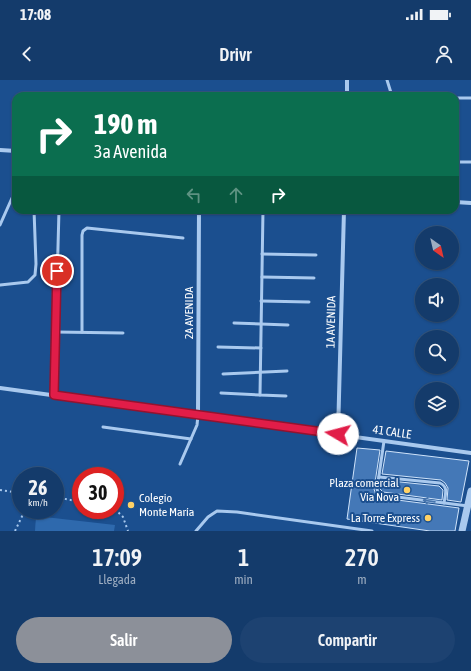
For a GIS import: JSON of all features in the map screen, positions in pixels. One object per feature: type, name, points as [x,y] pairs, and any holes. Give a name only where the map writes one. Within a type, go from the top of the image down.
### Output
[{"type":"street","points":[[346,92],[347,80]]},
{"type":"street","points":[[0,150],[12,151]]},
{"type":"street","points":[[459,202],[471,203]]},
{"type":"street","name":"2A AVENIDA","points":[[198,415],[199,214]]},
{"type":"street","name":"1A AVENIDA","points":[[338,434],[344,214]]},
{"type":"street","name":"41 CALLE","points":[[0,388],[471,453]]},
{"type":"street","points":[[462,531],[471,491]]},
{"type":"lane","points":[[387,80],[391,92]]},
{"type":"lane","points":[[459,98],[471,98]]},
{"type":"lane","points":[[459,162],[471,162]]},
{"type":"lane","points":[[0,226],[12,198]]},
{"type":"lane","points":[[0,285],[28,282],[35,275],[34,214]]},
{"type":"lane","points":[[54,395],[59,214]]},
{"type":"lane","points":[[260,395],[263,214]]},
{"type":"lane","points":[[82,332],[83,231],[87,228],[183,238]]},
{"type":"lane","points":[[262,254],[316,255]]},
{"type":"lane","points":[[262,277],[314,278]]},
{"type":"lane","points":[[261,300],[309,302]]},
{"type":"lane","points":[[234,323],[288,325]]},
{"type":"lane","points":[[56,332],[123,333]]},
{"type":"lane","points":[[218,347],[261,348]]},
{"type":"lane","points":[[223,374],[287,371]]},
{"type":"lane","points":[[221,393],[286,396]]},
{"type":"lane","points":[[180,464],[197,425],[198,415]]},
{"type":"lane","points":[[103,427],[191,439]]},
{"type":"lane","points":[[384,441],[377,490],[378,493],[468,506]]},
{"type":"lane","points":[[379,477],[440,483],[444,485],[446,489],[444,503]]},
{"type":"lane","points":[[196,531],[208,517],[217,511],[237,512],[372,531]]},
{"type":"path","points":[[0,490],[12,492]]},
{"type":"path","points":[[15,531],[21,519]]},
{"type":"path","points":[[124,519],[128,531]]},
{"type":"shaded area","points":[[36,519],[62,519],[115,525],[114,531],[35,531]]},
{"type":"building","points":[[357,448],[380,450],[374,489],[376,495],[382,498],[459,508],[455,531],[430,531],[347,519]]},
{"type":"building","points":[[386,451],[469,461],[461,502],[447,500],[448,488],[441,480],[382,474]]},
{"type":"building","points":[[381,480],[439,486],[443,490],[442,500],[383,492],[380,489]]},
{"type":"place","name":"Plaza comercial Via Nova","points":[[407,490]]},
{"type":"place","name":"Colegio Monte María","points":[[131,505]]},
{"type":"place","name":"La Torre Express","points":[[428,518]]},
{"type":"route","points":[[57,271],[54,395],[338,434]]}]
